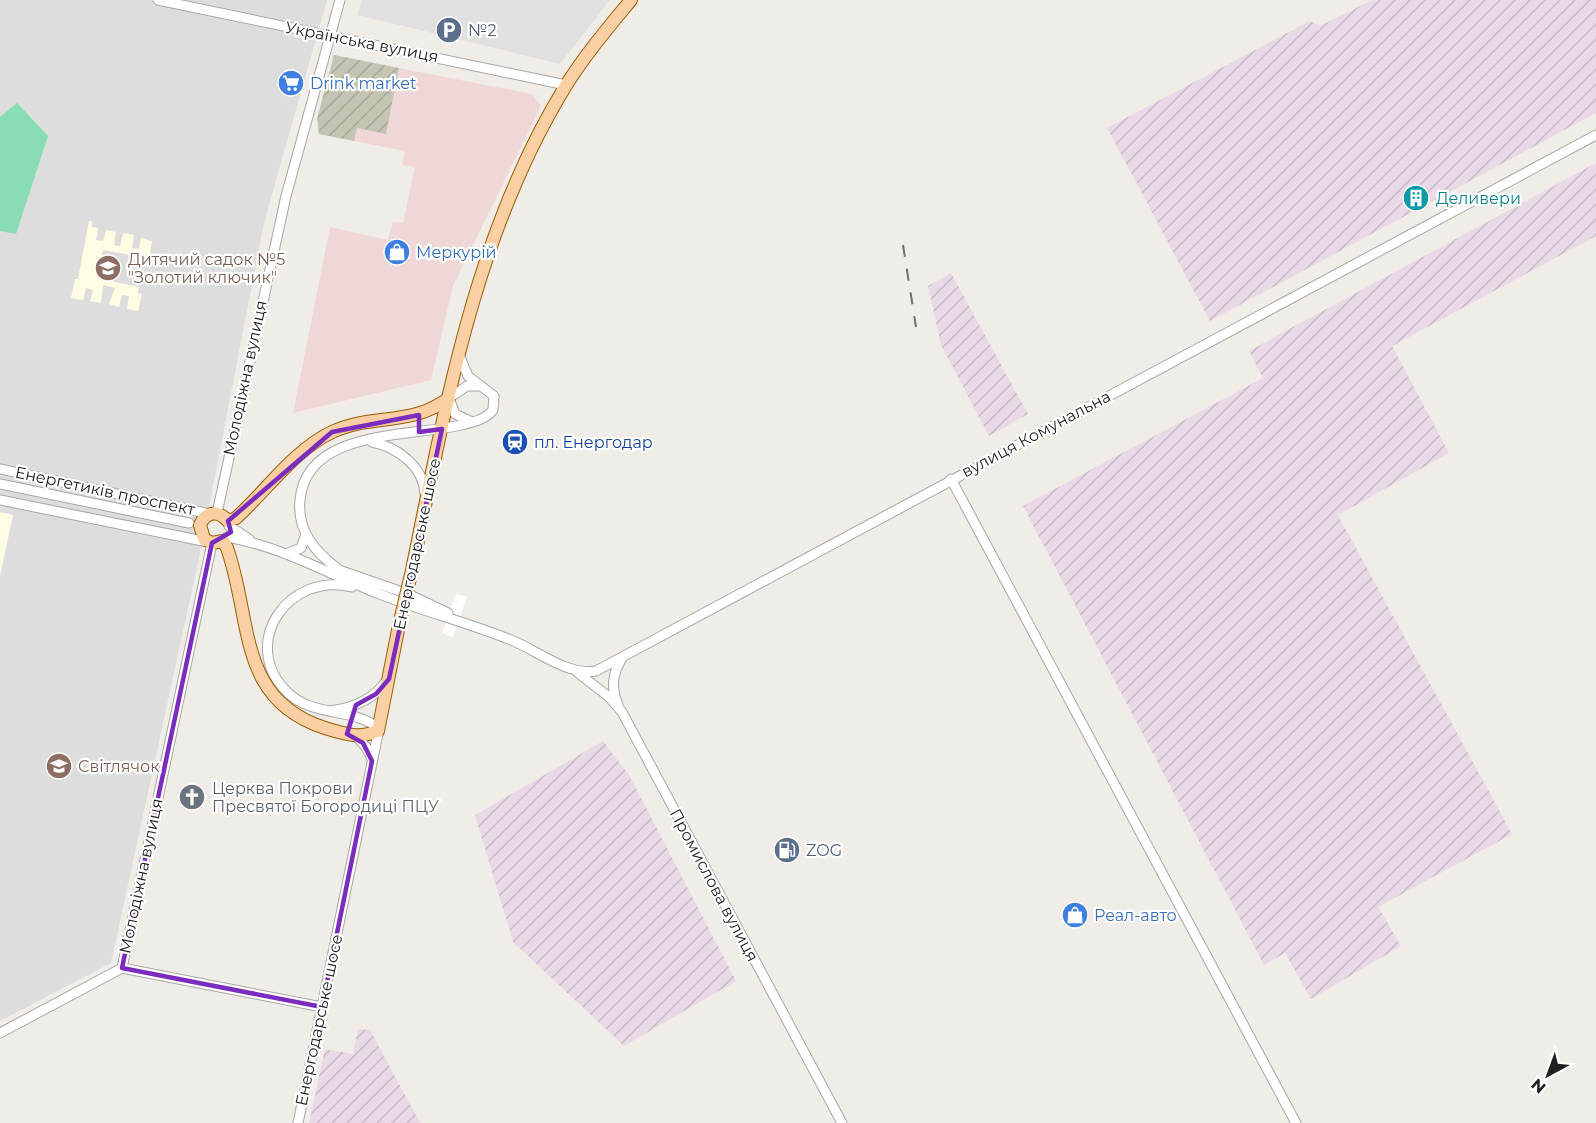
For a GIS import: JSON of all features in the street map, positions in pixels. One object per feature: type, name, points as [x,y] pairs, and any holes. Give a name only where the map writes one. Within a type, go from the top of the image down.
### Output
[{"type":"main road","name":"Енергодарське шосе","points":[[378,731],[459,352],[471,301],[491,243],[527,160],[566,85],[631,0]]},
{"type":"main road","points":[[378,731],[352,735],[296,715],[269,692],[255,663],[233,565],[217,540],[201,534],[200,525],[213,514],[228,523],[236,518],[305,451],[332,432],[350,426],[419,415],[432,410],[449,398]]},
{"type":"street","name":"Українська вулиця","points":[[158,0],[566,85]]},
{"type":"street","name":"Молодіжна вулиця","points":[[213,514],[286,196],[340,0]]},
{"type":"street","name":"вулиця Комунальна","points":[[472,624],[517,642],[564,666],[581,672],[596,671],[1596,135]]},
{"type":"street","points":[[338,569],[319,554],[306,534],[300,517],[299,501],[309,473],[328,453],[361,442],[442,429],[487,416],[495,405],[492,393],[464,372],[459,352]]},
{"type":"street","points":[[472,422],[455,414],[449,398],[467,386],[482,387]]},
{"type":"street","points":[[419,415],[419,432]]},
{"type":"street","points":[[361,442],[382,444],[408,459],[423,480],[426,500]]},
{"type":"street","name":"Енергетиків проспект","points":[[0,469],[213,514]]},
{"type":"street","points":[[951,479],[1296,1123]]},
{"type":"street","points":[[0,484],[189,523]]},
{"type":"street","name":"Енергетиків проспект","points":[[0,500],[217,540],[254,542]]},
{"type":"street","name":"Молодіжна вулиця","points":[[0,1033],[122,968],[217,540],[228,523]]},
{"type":"street","points":[[228,523],[254,542],[378,594]]},
{"type":"street","points":[[286,554],[301,548],[306,534]]},
{"type":"street","points":[[286,554],[338,569],[418,598],[472,624]]},
{"type":"street","points":[[378,731],[371,723],[321,711],[294,699],[274,674],[268,644],[275,619],[291,598],[316,586],[340,584],[472,624]]},
{"type":"street","points":[[622,712],[613,684],[615,672],[624,656]]},
{"type":"street","name":"Промислова вулиця","points":[[564,666],[600,690],[622,712],[842,1123]]},
{"type":"street","points":[[321,711],[340,710],[362,703],[376,694],[389,679]]},
{"type":"street","points":[[352,718],[352,735],[366,747],[372,760]]},
{"type":"street","name":"Енергодарське шосе","points":[[298,1123],[378,731]]},
{"type":"street","points":[[122,968],[322,1007]]},
{"type":"highlighted area","points":[[419,415],[419,432],[442,429],[389,679],[376,694],[356,705],[347,734],[363,743],[372,761],[322,1007],[122,968],[212,543],[231,532],[228,521],[332,432]]},
{"type":"shaded area","points":[[0,0],[327,0],[264,223],[200,553],[111,963],[0,1021]]},
{"type":"shaded area","points":[[362,0],[610,0],[560,64],[358,15]]},
{"type":"shaded area","points":[[1372,0],[1596,0],[1596,113],[1210,321],[1107,128],[1310,21],[1320,26]]},
{"type":"shaded area","points":[[334,55],[399,68],[386,134],[357,128],[354,141],[319,134],[317,119]]},
{"type":"shaded area","name":"Меркурій","points":[[399,68],[532,94],[541,106],[453,286],[431,380],[293,413],[330,227],[388,240],[393,222],[403,223],[415,167],[402,165],[405,151],[354,141],[357,127],[386,133]]},
{"type":"shaded area","points":[[1596,163],[1596,236],[1392,346],[1449,453],[1338,515],[1512,834],[1378,907],[1401,946],[1311,999],[1285,953],[1264,965],[1023,506],[1263,378],[1249,351]]},
{"type":"shaded area","points":[[89,221],[92,221],[92,227],[98,228],[96,240],[103,241],[106,230],[116,232],[114,245],[120,246],[123,233],[134,235],[132,248],[139,249],[141,238],[152,241],[150,255],[146,254],[144,262],[131,259],[131,255],[103,250],[97,278],[139,287],[138,293],[142,294],[138,311],[127,309],[129,296],[122,295],[119,307],[109,304],[115,288],[103,285],[101,303],[90,301],[93,290],[86,288],[83,300],[71,298],[75,279],[78,279]]},
{"type":"shaded area","points":[[951,273],[1028,414],[989,436],[941,345],[928,286]]},
{"type":"shaded area","points":[[0,512],[13,515],[0,576]]},
{"type":"shaded area","points":[[603,741],[629,775],[736,981],[624,1046],[513,942],[475,815]]},
{"type":"shaded area","points":[[358,1029],[370,1030],[420,1123],[309,1123],[325,1049],[353,1054]]},
{"type":"green space","points":[[17,103],[48,136],[16,234],[0,231],[0,117]]},
{"type":"pier","points":[[456,594],[467,597],[453,637],[442,633]]},
{"type":"railway","points":[[903,245],[916,327]]},
{"type":"place","name":"№2","points":[[449,30]]},
{"type":"place","name":"Drink market","points":[[291,83]]},
{"type":"place","name":"Деливери","points":[[1416,198]]},
{"type":"place","name":"Меркурій","points":[[397,252]]},
{"type":"place","name":"Дитячий садок №5 \"Золотий ключик\"","points":[[108,268]]},
{"type":"place","name":"пл. Енергодар","points":[[515,442]]},
{"type":"place","name":"Світлячок","points":[[59,766]]},
{"type":"place","name":"Церква Покрови Пресвятої Богородиці ПЦУ","points":[[192,797]]},
{"type":"place","name":"ZOG","points":[[787,850]]},
{"type":"place","name":"Реал-авто","points":[[1075,915]]}]
